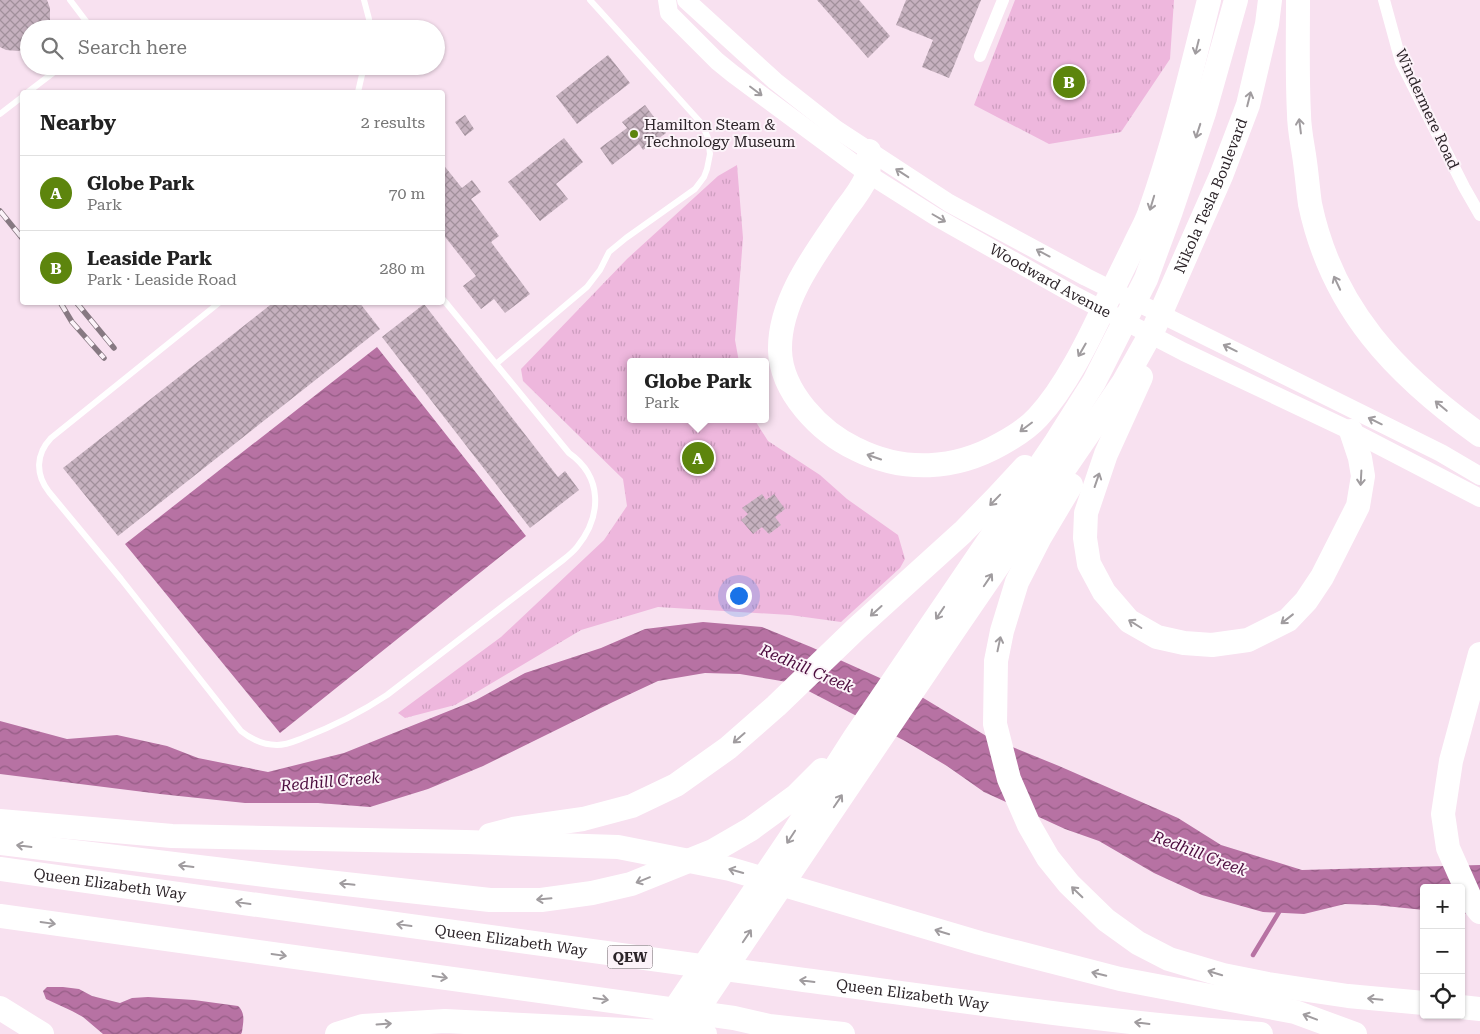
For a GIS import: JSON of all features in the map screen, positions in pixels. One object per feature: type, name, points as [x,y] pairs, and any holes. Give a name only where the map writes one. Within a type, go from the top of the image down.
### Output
[{"type":"highway","points":[[869,163],[800,280],[783,317],[780,352],[788,382],[796,397],[816,421],[850,446],[870,456],[902,464],[931,466],[957,463],[986,453],[1037,419],[1058,391],[1092,332],[1148,216],[1181,110],[1209,0]]},
{"type":"highway","name":"Nikola Tesla Boulevard","points":[[1094,382],[1146,279],[1204,113],[1236,0]]},
{"type":"highway","name":"Nikola Tesla Boulevard","points":[[1123,383],[1155,326],[1221,176],[1248,105],[1267,24],[1270,0]]},
{"type":"highway","points":[[1298,0],[1299,115],[1310,203],[1332,271],[1344,296],[1365,328],[1395,364],[1433,400],[1480,436]]},
{"type":"highway","points":[[1221,176],[1196,257],[1106,454],[1086,512],[1089,564],[1104,592],[1129,621],[1157,637],[1184,643],[1212,645],[1248,640],[1288,620],[1306,601],[1322,578],[1358,506],[1363,476],[1360,458],[1351,431]]},
{"type":"highway","points":[[466,842],[513,829],[582,819],[632,806],[676,785],[728,748],[776,706],[856,629],[963,532],[1042,448],[1094,382]]},
{"type":"highway","points":[[658,1034],[784,848],[854,737],[1056,442],[1094,382]]},
{"type":"highway","points":[[681,1034],[1123,383]]},
{"type":"highway","points":[[1123,383],[1094,448],[1040,536],[1017,582],[1002,631],[996,661],[995,724],[1009,779],[1029,825],[1048,858],[1069,884],[1106,920],[1138,943],[1169,958],[1223,975],[1268,984],[1348,996],[1420,1003]]},
{"type":"highway","points":[[1480,654],[1451,761],[1443,814],[1448,848],[1472,902],[1480,912]]},
{"type":"highway","points":[[0,843],[490,900],[541,900],[592,893],[631,884],[713,851],[752,829],[796,796],[854,737]]},
{"type":"highway","points":[[0,820],[172,836],[618,847],[730,869],[980,943],[1120,979],[1296,1012],[1355,1034]]},
{"type":"highway","name":"Queen Elizabeth Way","points":[[0,869],[746,973],[1194,1029],[1260,1034]]},
{"type":"highway","points":[[0,916],[734,1018],[769,1026],[843,1034]]},
{"type":"highway","points":[[1465,1007],[1480,1009]]},
{"type":"highway","points":[[0,1008],[42,1034]]},
{"type":"highway","points":[[337,1034],[363,1026],[445,1021],[705,1034]]},
{"type":"highway","points":[[729,1034],[769,1026]]},
{"type":"main road","name":"Woodward Avenue","points":[[667,0],[669,14],[733,74],[869,163],[936,217],[1076,296],[1184,352],[1351,431],[1480,498]]},
{"type":"main road","name":"Woodward Avenue","points":[[686,0],[775,81],[836,129],[869,163],[1086,276],[1441,454],[1480,476]]},
{"type":"street","points":[[980,56],[1003,0]]},
{"type":"street","name":"Windermere Road","points":[[1384,0],[1401,62],[1480,215]]},
{"type":"lane","points":[[70,0],[85,20]]},
{"type":"lane","points":[[364,0],[369,20]]},
{"type":"lane","points":[[496,364],[587,287],[600,270],[609,252],[695,189],[704,177],[707,169],[710,146],[702,124],[590,0]]},
{"type":"lane","points":[[31,90],[50,75]]},
{"type":"lane","points":[[358,90],[362,75]]},
{"type":"lane","points":[[0,114],[20,99]]},
{"type":"lane","points":[[216,305],[51,438],[41,452],[39,470],[42,482],[49,492],[121,579],[241,731],[252,739],[277,745],[296,741],[336,725],[369,707],[563,560],[577,548],[590,528],[596,503],[594,486],[587,471],[576,458],[569,454],[445,302]]},
{"type":"green space","points":[[1015,0],[1174,0],[1170,59],[1121,132],[1049,144],[974,105]]},
{"type":"green space","points":[[737,165],[743,238],[735,340],[738,358],[627,358],[627,423],[757,423],[768,441],[820,475],[847,499],[898,535],[905,559],[900,568],[841,622],[790,615],[658,607],[581,630],[455,705],[405,718],[398,713],[501,637],[604,540],[627,506],[623,479],[523,381],[521,369],[627,259],[718,176]]},
{"type":"water","points":[[377,347],[526,536],[280,733],[125,544]]},
{"type":"water","name":"Redhill Creek","points":[[703,622],[762,627],[920,696],[988,737],[1178,818],[1221,845],[1302,870],[1480,865],[1480,915],[1465,913],[1465,884],[1420,884],[1420,910],[1345,904],[1304,914],[1263,912],[1202,895],[1154,873],[1099,841],[1065,829],[984,792],[947,766],[905,741],[793,683],[740,674],[705,673],[658,681],[483,766],[428,789],[370,807],[318,803],[245,803],[0,774],[0,721],[67,739],[117,735],[167,746],[198,758],[268,772],[344,753],[476,700],[525,673],[601,648],[645,629]]},
{"type":"water","points":[[47,987],[79,989],[92,996],[120,1003],[132,998],[148,997],[194,1000],[238,1006],[243,1015],[242,1032],[241,1034],[103,1034],[83,1017],[46,999],[43,991]]},
{"type":"building","points":[[0,0],[47,0],[50,8],[50,20],[20,20],[20,50],[6,50],[0,47]]},
{"type":"building","points":[[817,0],[859,0],[890,36],[868,58]]},
{"type":"building","points":[[906,0],[981,0],[949,78],[922,67],[933,40],[896,25]]},
{"type":"building","points":[[608,55],[630,83],[577,124],[556,96]]},
{"type":"building","points":[[645,105],[666,133],[643,150],[639,144],[612,165],[600,148],[627,128],[622,122]]},
{"type":"building","points":[[465,115],[474,129],[465,136],[455,122]]},
{"type":"building","points":[[564,138],[583,162],[556,184],[568,199],[540,221],[508,182]]},
{"type":"building","points":[[445,167],[462,188],[472,180],[481,192],[471,199],[499,236],[491,242],[530,294],[505,313],[494,299],[481,309],[463,286],[476,276],[445,237]]},
{"type":"building","points":[[270,305],[361,305],[380,329],[118,536],[63,468]]},
{"type":"building","points":[[425,305],[558,477],[565,471],[579,490],[530,528],[382,337]]},
{"type":"building","points":[[762,494],[766,500],[774,494],[785,509],[775,517],[781,525],[769,534],[762,527],[753,534],[741,520],[748,514],[742,508]]},
{"type":"waterway","points":[[1253,955],[1279,912]]},
{"type":"railway","points":[[0,211],[20,236]]},
{"type":"railway","points":[[62,305],[72,322],[104,358]]},
{"type":"railway","points":[[78,305],[114,348]]},
{"type":"place","name":"Leaside Park","points":[[1069,82]]},
{"type":"place","name":"Hamilton Steam & Technology Museum","points":[[634,134]]},
{"type":"place","name":"Globe Park","points":[[698,458]]}]
